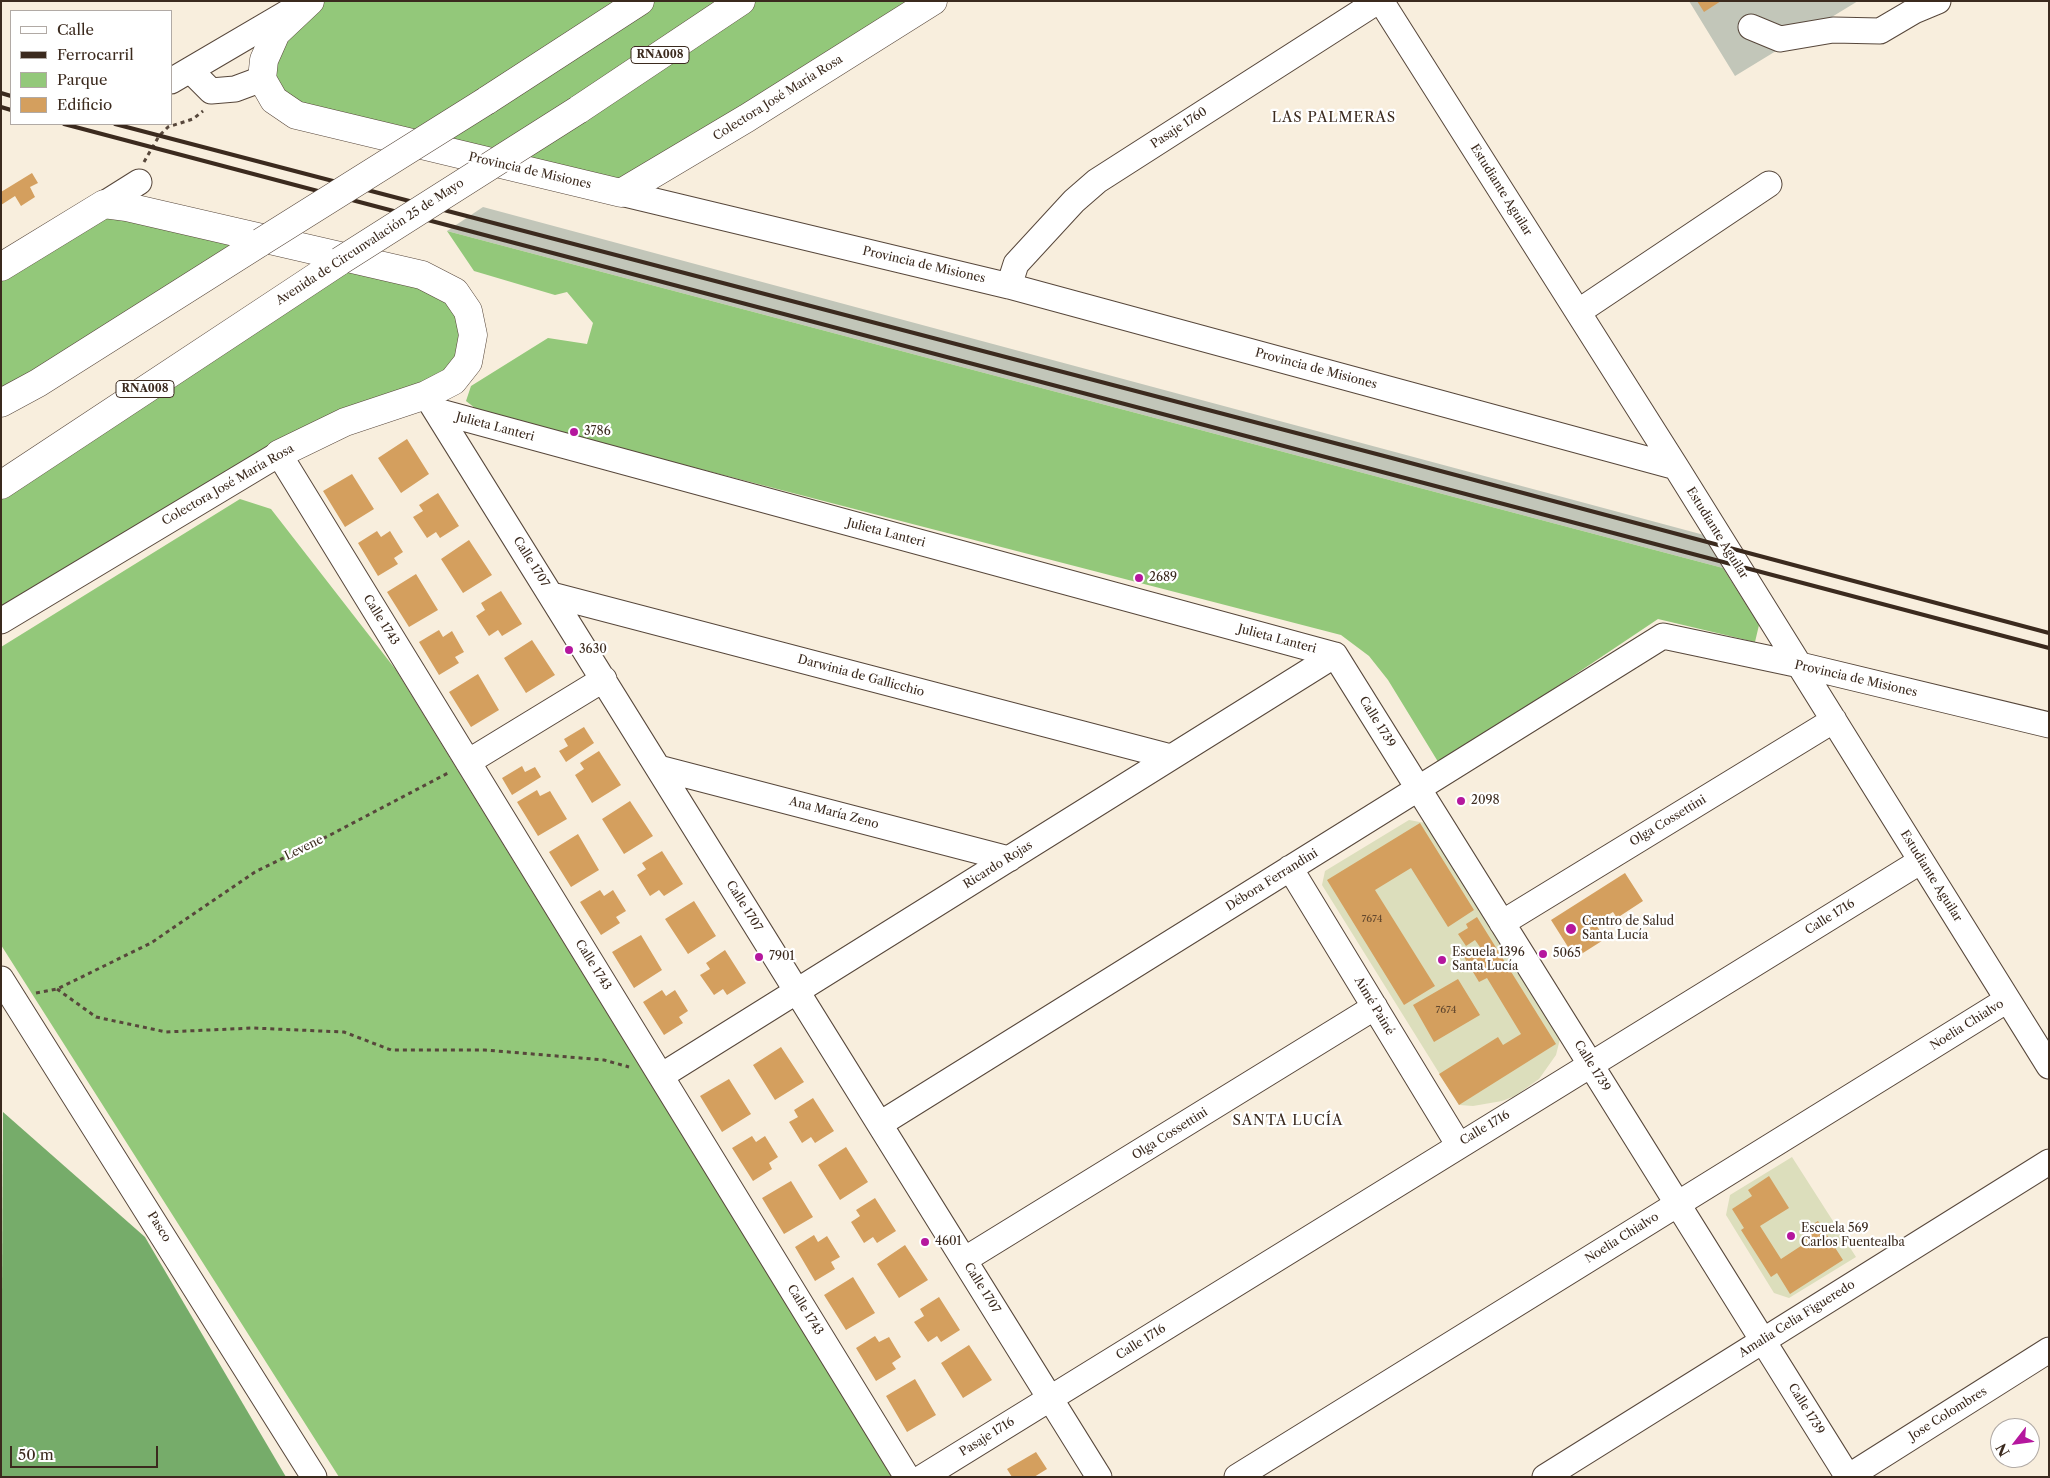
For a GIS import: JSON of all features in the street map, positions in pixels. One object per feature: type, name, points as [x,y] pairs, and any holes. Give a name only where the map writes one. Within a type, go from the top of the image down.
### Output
[{"type":"main road","points":[[262,79],[264,60],[276,33],[308,1]]},
{"type":"main road","points":[[1,403],[38,383],[486,101],[640,1]]},
{"type":"main road","name":"Avenida de Circunvalación 25 de Mayo","points":[[1,485],[289,293],[578,110],[741,1]]},
{"type":"main road","name":"Colectora José María Rosa","points":[[621,193],[747,118],[933,1]]},
{"type":"main road","name":"Provincia de Misiones","points":[[262,79],[274,100],[296,115],[621,193]]},
{"type":"main road","points":[[1,267],[95,209]]},
{"type":"main road","name":"Colectora José María Rosa","points":[[95,209],[136,209],[422,276],[455,292],[468,311],[473,335],[468,362],[432,403],[345,422],[278,454]]},
{"type":"street","points":[[181,76],[308,1]]},
{"type":"street","name":"Pasaje 1760","points":[[1009,286],[1016,264],[1074,201],[1097,181],[1380,1]]},
{"type":"street","name":"Estudiante Aguilar","points":[[1380,1],[1676,467],[2049,1066]]},
{"type":"street","points":[[1751,27],[1780,39],[1833,30],[1880,31],[1914,11],[1938,1]]},
{"type":"street","points":[[181,76],[211,91],[235,89],[262,79]]},
{"type":"street","points":[[95,209],[139,182]]},
{"type":"street","points":[[1578,312],[1769,184]]},
{"type":"street","name":"Provincia de Misiones","points":[[621,193],[1009,286],[1676,467]]},
{"type":"street","name":"Calle 1707","points":[[432,403],[1099,1477]]},
{"type":"street","name":"Julieta Lanteri","points":[[432,403],[1335,655]]},
{"type":"street","name":"Colectora José María Rosa","points":[[1,621],[278,454]]},
{"type":"street","name":"Calle 1743","points":[[278,454],[907,1477]]},
{"type":"street","name":"Darwinia de Gallicchio","points":[[552,595],[1171,757]]},
{"type":"street","name":"Provincia de Misiones","points":[[1664,636],[1800,665],[2049,725]]},
{"type":"street","name":"Débora Ferrandini","points":[[880,1124],[1664,636]]},
{"type":"street","name":"Ricardo Rojas","points":[[661,1076],[1335,655]]},
{"type":"street","name":"Calle 1739","points":[[1335,655],[1848,1477]]},
{"type":"street","points":[[468,762],[604,679]]},
{"type":"street","name":"Olga Cossettini","points":[[1502,922],[1834,720]]},
{"type":"street","name":"Ana María Zeno","points":[[659,768],[1009,859]]},
{"type":"street","name":"Calle 1716","points":[[1050,1398],[1458,1144],[1921,861]]},
{"type":"street","name":"Aimé Painé","points":[[1290,868],[1458,1144]]},
{"type":"street","name":"Pasco","points":[[5,994],[79,1100],[314,1477]]},
{"type":"street","name":"Noelia Chialvo","points":[[1237,1477],[2008,1000]]},
{"type":"street","name":"Olga Cossettini","points":[[964,1260],[1375,1007]]},
{"type":"street","name":"Amalia Celia Figueredo","points":[[1545,1477],[2049,1162]]},
{"type":"street","name":"Jose Colombres","points":[[1848,1477],[2049,1350]]},
{"type":"street","name":"Pasaje 1716","points":[[923,1477],[1050,1398]]},
{"type":"path","points":[[139,182],[138,172],[159,136],[168,128],[193,118],[225,90]]},
{"type":"path","name":"Levene","points":[[5,994],[58,989],[151,943],[255,872],[332,834],[468,762]]},
{"type":"path","points":[[58,989],[96,1017],[166,1032],[252,1028],[344,1032],[391,1050],[485,1050],[604,1060],[661,1076]]},
{"type":"shaded area","points":[[1689,1],[1858,1],[1735,76]]},
{"type":"shaded area","points":[[483,207],[1704,535],[1723,568],[447,231]]},
{"type":"shaded area","name":"Escuela 1396 Santa Lucía","points":[[1409,820],[1431,824],[1561,1035],[1556,1055],[1539,1079],[1515,1096],[1502,1101],[1473,1106],[1459,1105],[1322,885],[1325,871]]},
{"type":"shaded area","name":"Escuela 569 Carlos Fuentealba","points":[[1792,1157],[1856,1257],[1789,1298],[1774,1293],[1726,1215],[1730,1195]]},
{"type":"green space","points":[[310,1],[933,1],[621,193],[296,115],[264,60]]},
{"type":"green space","points":[[86,213],[261,242],[1,403],[1,267]]},
{"type":"green space","points":[[447,231],[1723,568],[1759,625],[1755,642],[1658,619],[1440,765],[1388,680],[1369,656],[1341,635],[480,412],[466,401],[471,386],[548,338],[587,344],[593,323],[567,292],[555,295],[474,271]]},
{"type":"green space","points":[[340,261],[455,292],[468,362],[345,422],[1,621],[1,485]]},
{"type":"green space","points":[[240,499],[271,509],[396,670],[895,1477],[339,1477],[1,945],[1,647]]},
{"type":"green space","points":[[3,1112],[145,1237],[286,1477],[1,1477]]},
{"type":"building","points":[[1697,1],[1721,1],[1704,12]]},
{"type":"building","points":[[32,173],[38,183],[30,187],[35,197],[21,206],[15,196],[1,205],[1,192]]},
{"type":"building","points":[[407,439],[429,474],[401,493],[378,458]]},
{"type":"building","points":[[352,474],[374,509],[345,527],[323,491]]},
{"type":"building","points":[[438,493],[459,526],[440,538],[436,532],[427,538],[413,517],[423,511],[419,505]]},
{"type":"building","points":[[377,531],[381,537],[390,531],[403,552],[394,558],[398,564],[378,576],[358,543]]},
{"type":"building","points":[[469,540],[492,575],[463,593],[441,559]]},
{"type":"building","points":[[416,574],[438,610],[409,627],[387,592]]},
{"type":"building","points":[[501,591],[522,624],[502,636],[498,630],[489,636],[476,616],[485,610],[481,603]]},
{"type":"building","points":[[439,630],[443,637],[452,631],[464,652],[455,657],[459,663],[439,675],[419,642]]},
{"type":"building","points":[[532,640],[555,675],[526,693],[504,658]]},
{"type":"building","points":[[478,674],[499,710],[471,727],[449,692]]},
{"type":"building","points":[[584,727],[594,743],[566,762],[559,751],[568,746],[564,739]]},
{"type":"building","points":[[599,751],[621,785],[592,803],[575,775],[584,769],[580,763]]},
{"type":"building","points":[[522,766],[525,772],[535,767],[541,777],[512,795],[502,778]]},
{"type":"building","points":[[537,790],[540,796],[550,791],[567,819],[538,836],[517,802]]},
{"type":"building","points":[[630,801],[653,836],[624,854],[602,819]]},
{"type":"building","points":[[1420,823],[1474,910],[1448,927],[1411,868],[1375,890],[1435,986],[1404,1005],[1327,880]]},
{"type":"building","points":[[578,834],[599,870],[571,887],[549,852]]},
{"type":"building","points":[[662,851],[683,884],[664,896],[659,890],[650,896],[637,875],[646,869],[642,863]]},
{"type":"building","points":[[1625,873],[1643,901],[1617,918],[1613,912],[1595,923],[1605,939],[1575,958],[1551,920]]},
{"type":"building","points":[[600,890],[604,896],[613,890],[626,911],[616,917],[620,923],[601,935],[580,902]]},
{"type":"building","points":[[694,901],[716,936],[688,954],[665,919]]},
{"type":"building","points":[[1477,917],[1556,1044],[1459,1105],[1439,1074],[1498,1037],[1503,1045],[1521,1034],[1487,978],[1479,982],[1464,957],[1480,947],[1475,940],[1466,946],[1458,934],[1468,928],[1466,924]]},
{"type":"building","points":[[641,935],[662,970],[634,988],[612,952]]},
{"type":"building","points":[[725,950],[746,983],[727,995],[723,989],[714,995],[700,975],[710,969],[706,963]]},
{"type":"building","points":[[1458,979],[1480,1015],[1434,1042],[1413,1005]]},
{"type":"building","points":[[662,990],[666,996],[675,990],[688,1011],[679,1017],[683,1023],[664,1035],[643,1002]]},
{"type":"building","points":[[781,1047],[804,1082],[775,1100],[753,1065]]},
{"type":"building","points":[[729,1079],[751,1114],[722,1132],[700,1096]]},
{"type":"building","points":[[813,1098],[834,1131],[815,1143],[811,1137],[802,1143],[789,1122],[798,1117],[794,1110]]},
{"type":"building","points":[[752,1136],[756,1142],[765,1136],[778,1157],[769,1163],[772,1169],[753,1181],[732,1148]]},
{"type":"building","points":[[846,1147],[868,1182],[840,1200],[818,1165]]},
{"type":"building","points":[[1769,1176],[1789,1208],[1760,1226],[1781,1259],[1807,1242],[1801,1232],[1818,1221],[1843,1260],[1790,1294],[1777,1273],[1771,1277],[1741,1230],[1744,1228],[1732,1209],[1752,1196],[1748,1190]]},
{"type":"building","points":[[791,1181],[813,1217],[784,1234],[762,1198]]},
{"type":"building","points":[[875,1198],[896,1231],[877,1243],[873,1237],[864,1243],[851,1222],[860,1216],[856,1210]]},
{"type":"building","points":[[814,1235],[818,1242],[827,1236],[840,1257],[831,1262],[835,1269],[815,1281],[795,1247]]},
{"type":"building","points":[[905,1245],[928,1280],[899,1298],[877,1264]]},
{"type":"building","points":[[853,1277],[875,1313],[846,1330],[824,1295]]},
{"type":"building","points":[[939,1297],[960,1330],[941,1342],[937,1336],[928,1342],[914,1322],[924,1316],[920,1309]]},
{"type":"building","points":[[875,1336],[879,1342],[889,1337],[901,1357],[892,1363],[896,1369],[876,1381],[856,1348]]},
{"type":"building","points":[[969,1345],[992,1380],[963,1398],[941,1363]]},
{"type":"building","points":[[915,1379],[936,1415],[907,1432],[886,1396]]},
{"type":"building","points":[[1036,1452],[1047,1469],[1034,1477],[1012,1477],[1007,1469]]},
{"type":"railway","points":[[1,93],[10,96]]},
{"type":"railway","points":[[1,107],[10,110]]},
{"type":"railway","points":[[68,125],[2049,648]]},
{"type":"railway","points":[[119,125],[1388,457],[2049,633]]},
{"type":"place","name":"3786","points":[[574,432]]},
{"type":"place","name":"2689","points":[[1139,578]]},
{"type":"place","name":"3630","points":[[569,650]]},
{"type":"place","name":"2098","points":[[1461,801]]},
{"type":"place","name":"Centro de Salud Santa Lucía","points":[[1571,929]]},
{"type":"place","name":"5065","points":[[1543,954]]},
{"type":"place","name":"7901","points":[[759,957]]},
{"type":"place","name":"Escuela 1396 Santa Lucía","points":[[1442,960]]},
{"type":"place","name":"Escuela 569 Carlos Fuentealba","points":[[1791,1236]]},
{"type":"place","name":"4601","points":[[925,1242]]},
{"type":"district","name":"LAS PALMERAS","points":[[1334,118]]},
{"type":"district","name":"SANTA LUCÍA","points":[[1288,1121]]}]
